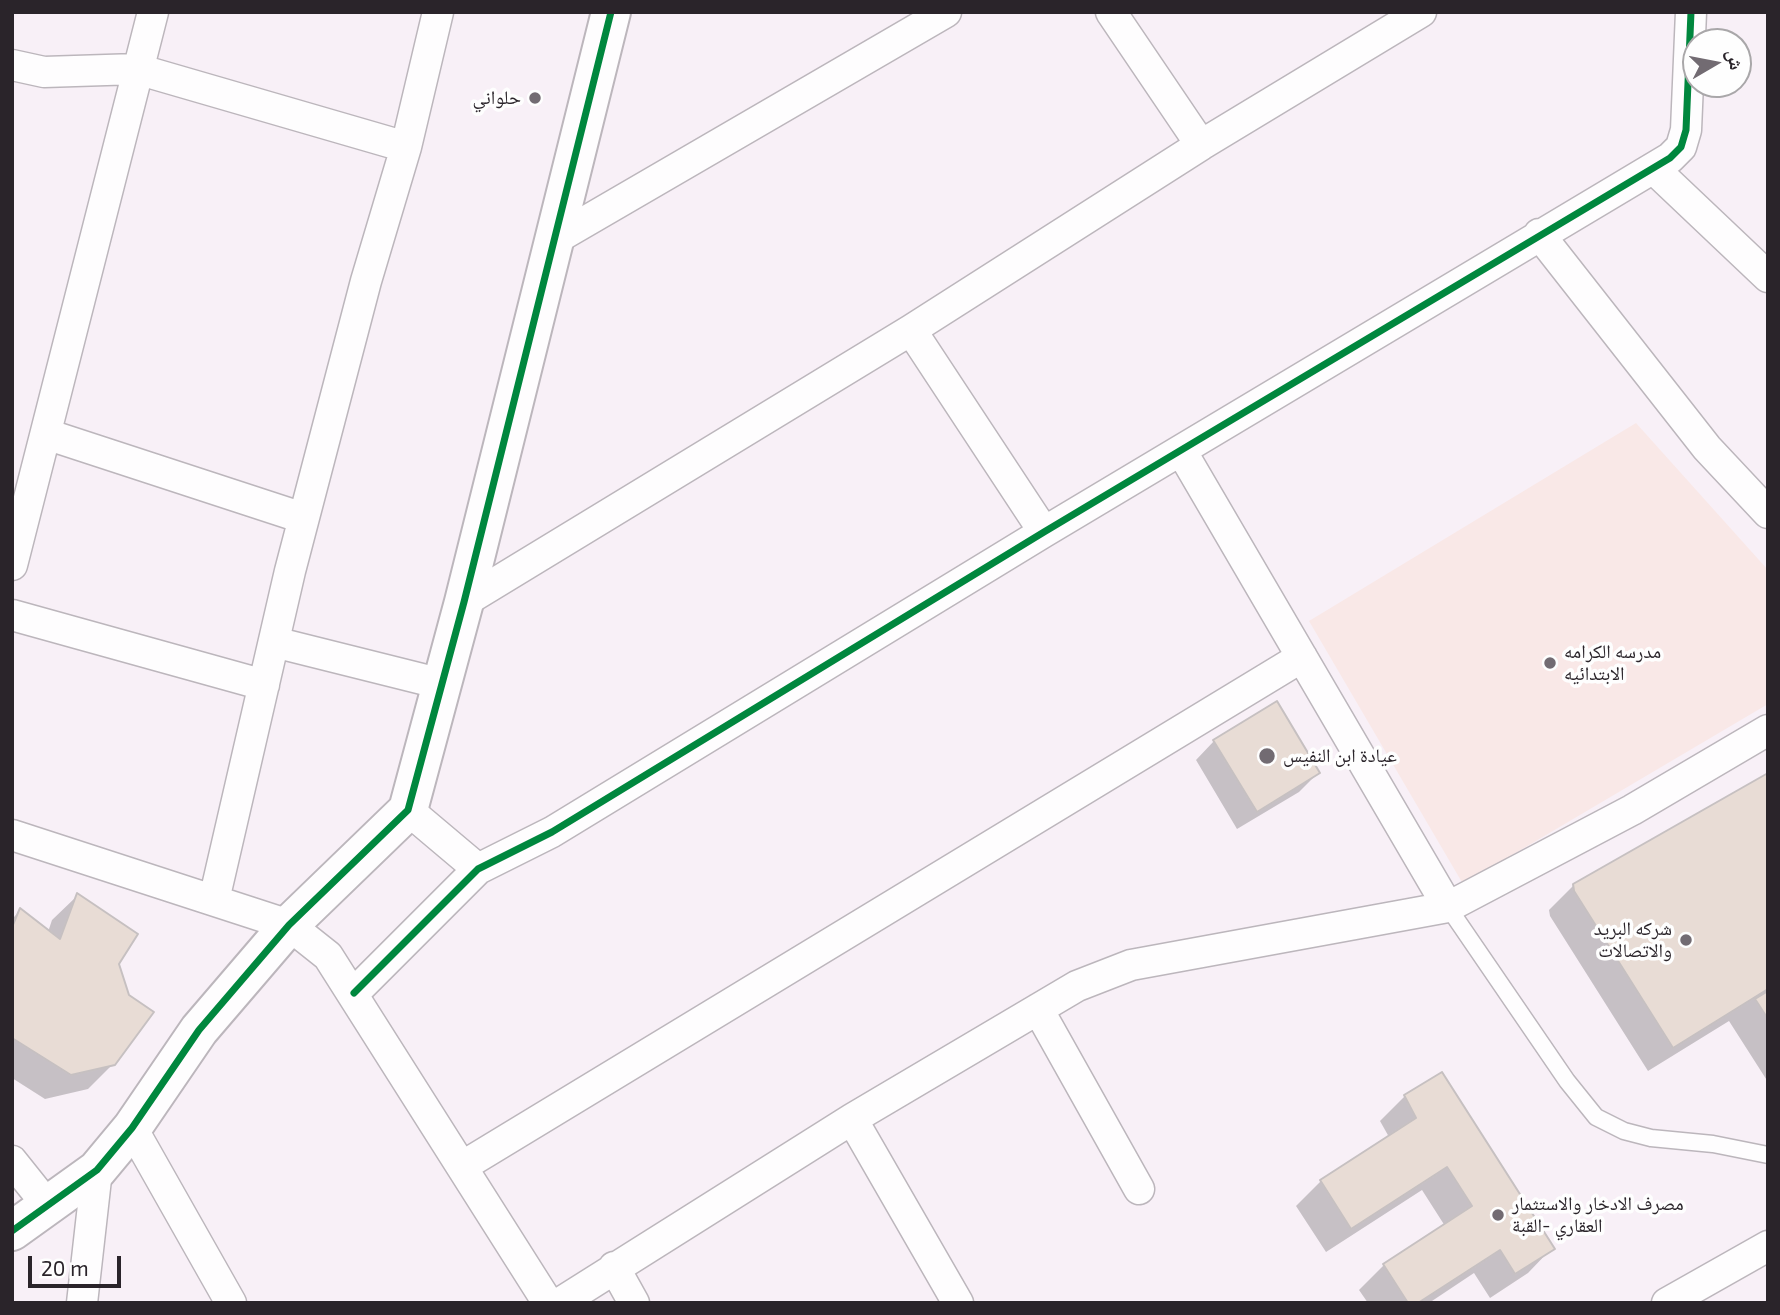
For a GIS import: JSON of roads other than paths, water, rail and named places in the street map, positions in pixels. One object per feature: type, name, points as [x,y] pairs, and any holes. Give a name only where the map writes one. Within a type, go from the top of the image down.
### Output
[{"type":"street","points":[[12,565],[153,12]]},
{"type":"street","points":[[215,901],[303,518],[366,281],[406,147],[438,12]]},
{"type":"street","points":[[12,1231],[97,1170],[132,1128],[200,1030],[289,925],[408,810],[464,602],[611,12]]},
{"type":"street","points":[[1111,12],[1201,145]]},
{"type":"street","points":[[464,602],[911,330],[1201,145],[1421,12]]},
{"type":"street","points":[[355,993],[478,869],[552,832],[1044,531],[1182,452],[1539,234],[1653,168],[1681,147],[1686,130],[1691,12]]},
{"type":"street","points":[[552,241],[937,15]]},
{"type":"street","points":[[12,65],[44,72],[137,69],[406,147]]},
{"type":"street","points":[[1653,168],[1768,277]]},
{"type":"street","points":[[1539,234],[1707,448],[1768,513]]},
{"type":"street","points":[[911,330],[1044,531]]},
{"type":"street","points":[[46,434],[303,518]]},
{"type":"street","points":[[1182,452],[1448,907]]},
{"type":"street","points":[[12,615],[264,685]]},
{"type":"street","points":[[274,642],[442,684]]},
{"type":"street","points":[[463,1166],[1302,657]]},
{"type":"street","points":[[560,1303],[852,1119],[1077,986],[1131,965],[1448,907],[1632,810],[1768,730]]},
{"type":"street","points":[[408,810],[478,869]]},
{"type":"street","points":[[12,835],[289,925],[328,956],[355,993],[548,1303]]},
{"type":"street","points":[[1038,1009],[1139,1189]]},
{"type":"street","points":[[852,1119],[958,1303]]},
{"type":"street","points":[[132,1128],[231,1303]]},
{"type":"street","points":[[12,1161],[48,1206]]},
{"type":"street","points":[[82,1303],[97,1170]]},
{"type":"street","points":[[1668,1303],[1768,1246]]},
{"type":"street","points":[[614,1268],[634,1303]]},
{"type":"lane","points":[[1448,907],[1567,1081],[1596,1118],[1624,1132],[1651,1138],[1713,1144],[1768,1155]]},
{"type":"place","name":"حلواني","points":[[535,98]]},
{"type":"place","name":"مدرسه الكرامه الابتدائيه","points":[[1550,663]]},
{"type":"place","name":"عيادة ابن النفيس","points":[[1267,756]]},
{"type":"place","name":"شركه البريد والاتصالات","points":[[1686,940]]},
{"type":"place","name":"مصرف الادخار والاستثمار العقاري -القبة","points":[[1498,1215]]}]
